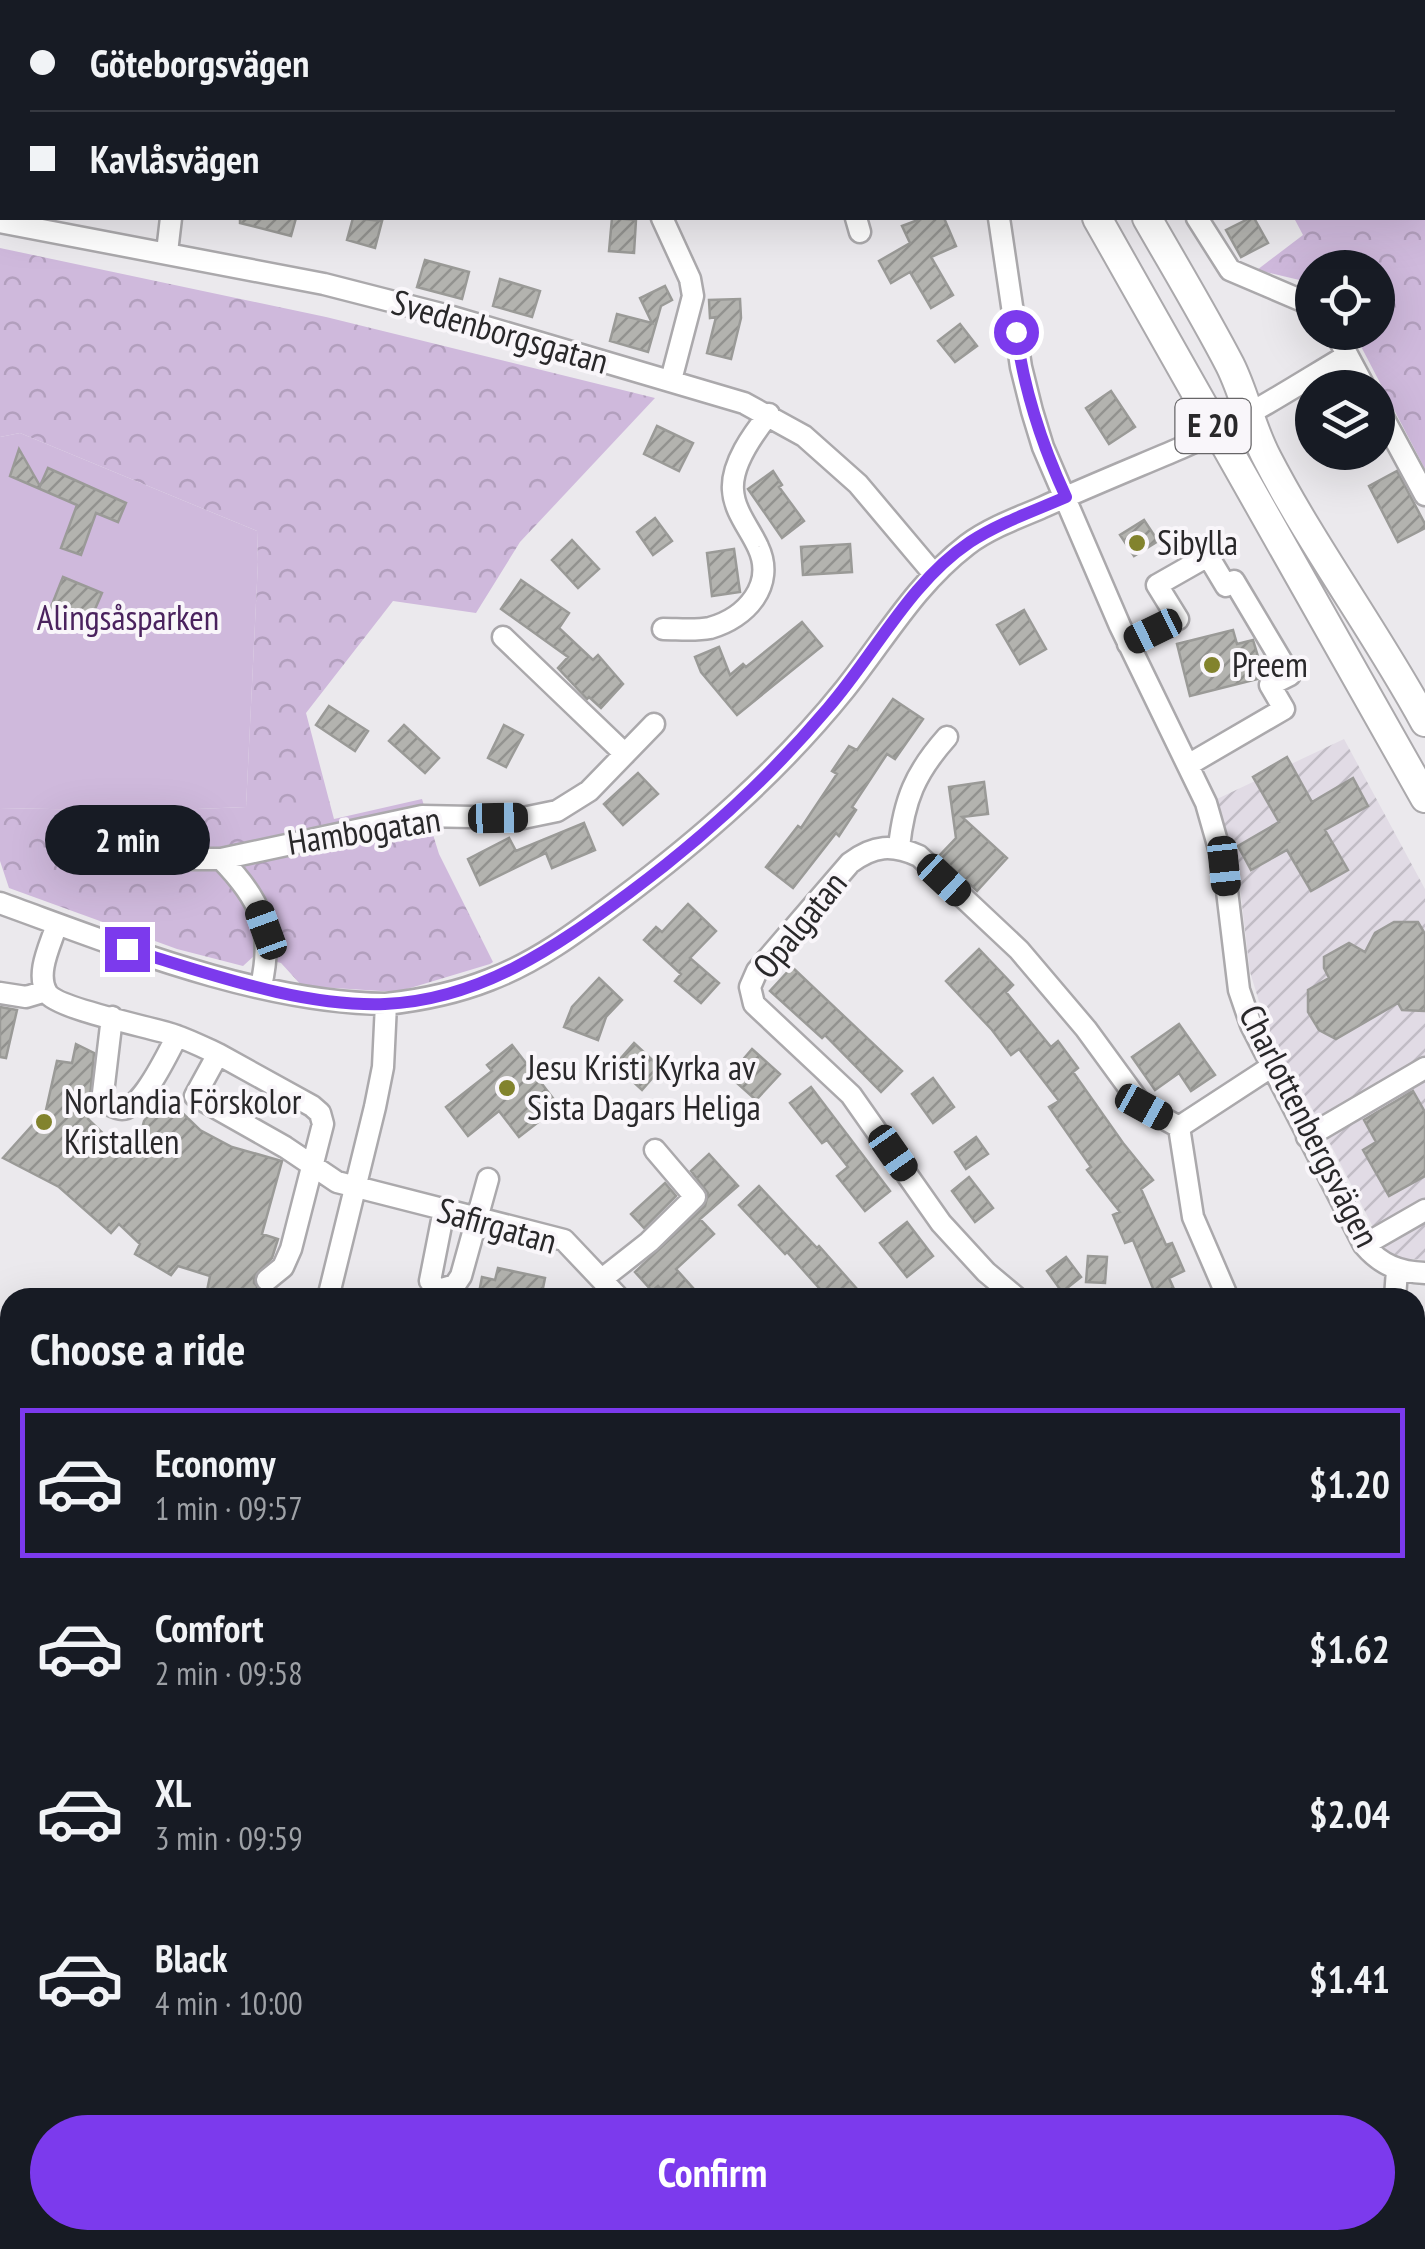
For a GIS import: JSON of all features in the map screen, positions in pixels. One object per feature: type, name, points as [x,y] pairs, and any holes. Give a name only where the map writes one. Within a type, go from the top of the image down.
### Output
[{"type":"highway","name":"E 20","points":[[1098,220],[1425,798]]},
{"type":"highway","name":"E 20","points":[[1148,220],[1232,369],[1247,416],[1267,458],[1425,722]]},
{"type":"street","points":[[167,252],[171,220]]},
{"type":"street","points":[[663,220],[690,279],[693,296],[671,380]]},
{"type":"street","name":"Charlottenbergsvägen","points":[[999,220],[1024,382],[1043,446],[1128,644],[1206,803],[1224,866],[1239,990],[1271,1068],[1364,1245],[1384,1264],[1397,1270],[1425,1273]]},
{"type":"street","points":[[1198,220],[1230,270],[1295,298]]},
{"type":"street","name":"Svedenborgsgatan","points":[[0,222],[324,284],[671,380],[768,414],[804,436],[858,484],[934,573]]},
{"type":"street","points":[[1343,350],[1355,370]]},
{"type":"street","points":[[0,903],[127,949],[262,986],[337,1001],[386,1004],[433,998],[490,980],[567,939],[699,839],[806,734],[934,573],[970,542],[1216,432],[1346,356]]},
{"type":"street","points":[[663,629],[707,629],[742,613],[754,600],[764,566],[736,504],[733,479],[768,414]]},
{"type":"street","points":[[1395,439],[1425,495]]},
{"type":"street","points":[[1128,644],[1178,619],[1157,585],[1208,556],[1226,586],[1234,581],[1290,675],[1270,685],[1284,709],[1188,765]]},
{"type":"street","points":[[504,637],[625,754]]},
{"type":"street","name":"Hambogatan","points":[[136,859],[221,859],[422,816],[523,818],[557,811],[589,791],[654,724]]},
{"type":"street","points":[[947,737],[924,763],[913,784],[903,813],[898,847],[919,856],[1020,950],[1086,1028],[1144,1107],[1179,1127]]},
{"type":"street","name":"Opalgatan","points":[[898,847],[866,850],[850,863],[756,970],[750,987],[754,1004],[851,1096],[941,1222],[1006,1288]]},
{"type":"street","points":[[221,859],[257,905],[266,930],[268,949],[262,986]]},
{"type":"street","points":[[58,924],[42,979],[46,991],[63,1005],[178,1036],[218,1054],[320,1113],[324,1124],[321,1142],[291,1249],[283,1267],[267,1280]]},
{"type":"street","points":[[0,994],[26,997],[46,991]]},
{"type":"street","points":[[331,1288],[383,1066],[386,1004]]},
{"type":"street","points":[[112,1017],[103,1092],[106,1103],[119,1109],[128,1109],[145,1093],[178,1036]]},
{"type":"street","name":"Safirgatan","points":[[218,1054],[195,1096],[337,1182],[564,1240],[610,1288]]},
{"type":"street","points":[[1179,1127],[1271,1068]]},
{"type":"street","points":[[1307,1138],[1425,1068]]},
{"type":"street","points":[[1179,1127],[1193,1216],[1224,1288]]},
{"type":"street","points":[[602,1280],[695,1197],[655,1150]]},
{"type":"street","points":[[444,1288],[454,1285],[461,1276],[488,1179]]},
{"type":"street","points":[[436,1288],[430,1281],[444,1210]]},
{"type":"street","points":[[1364,1245],[1425,1210]]},
{"type":"street","points":[[1396,1288],[1397,1270]]},
{"type":"shaded area","points":[[1344,739],[1425,889],[1425,1260],[1389,1258],[1269,1034],[1250,972],[1240,889],[1217,799]]},
{"type":"green space","points":[[1295,220],[1425,220],[1425,469],[1395,412],[1395,370],[1373,370],[1363,350],[1395,350],[1395,250],[1295,250],[1295,279],[1257,270],[1303,235]]},
{"type":"green space","points":[[0,248],[326,317],[655,398],[520,542],[476,613],[393,601],[306,713],[334,819],[422,799],[439,854],[493,962],[397,992],[302,986],[281,963],[254,956],[243,966],[177,949],[9,888],[0,861],[0,808],[149,811],[246,807],[258,562],[257,531],[20,433],[0,437]]},
{"type":"green space","name":"Alingsåsparken","points":[[20,433],[257,531],[246,807],[149,811],[0,808],[0,437]]},
{"type":"building","points":[[240,220],[295,220],[291,236]]},
{"type":"building","points":[[352,220],[382,221],[375,248],[347,240]]},
{"type":"building","points":[[612,220],[636,220],[634,253],[609,251]]},
{"type":"building","points":[[918,220],[945,220],[956,246],[931,257],[953,295],[931,308],[910,272],[891,283],[879,261],[910,243],[902,226]]},
{"type":"building","points":[[1255,220],[1268,243],[1241,257],[1226,230]]},
{"type":"building","points":[[425,260],[469,272],[462,299],[417,287]]},
{"type":"building","points":[[500,279],[540,291],[532,317],[493,306]]},
{"type":"building","points":[[665,286],[672,300],[661,306],[648,352],[610,341],[617,314],[652,323],[640,298]]},
{"type":"building","points":[[740,299],[741,318],[731,359],[707,353],[716,317],[710,318],[709,300]]},
{"type":"building","points":[[960,324],[977,346],[955,362],[938,341]]},
{"type":"building","points":[[1111,391],[1135,427],[1109,444],[1086,408]]},
{"type":"building","points":[[657,426],[693,443],[679,471],[644,454]]},
{"type":"building","points":[[19,449],[40,486],[48,468],[126,503],[118,522],[96,513],[81,555],[61,548],[77,505],[10,476]]},
{"type":"building","points":[[773,471],[782,485],[779,487],[804,521],[782,538],[748,489]]},
{"type":"building","points":[[1397,471],[1425,524],[1425,528],[1398,542],[1369,486]]},
{"type":"building","points":[[655,518],[672,541],[653,555],[637,532]]},
{"type":"building","points":[[1144,520],[1158,541],[1134,556],[1120,535]]},
{"type":"building","points":[[572,540],[599,569],[578,588],[552,560]]},
{"type":"building","points":[[850,544],[852,572],[803,575],[801,547]]},
{"type":"building","points":[[734,549],[740,592],[712,596],[707,553]]},
{"type":"building","points":[[63,577],[102,593],[89,623],[51,607]]},
{"type":"building","points":[[521,580],[569,613],[559,628],[593,660],[598,655],[623,684],[601,708],[558,668],[568,657],[501,609]]},
{"type":"building","points":[[1024,610],[1046,649],[1020,664],[997,625]]},
{"type":"building","points":[[802,622],[822,646],[737,715],[701,672],[695,657],[719,647],[730,675],[743,664],[746,667]]},
{"type":"building","points":[[1233,630],[1237,644],[1253,640],[1263,673],[1258,679],[1190,696],[1177,644]]},
{"type":"building","points":[[893,699],[923,719],[895,759],[887,754],[852,807],[856,810],[839,836],[836,833],[793,888],[766,867],[798,826],[801,828],[837,774],[832,771],[849,746],[857,750]]},
{"type":"building","points":[[329,706],[368,731],[355,751],[316,725]]},
{"type":"building","points":[[404,725],[439,758],[425,773],[389,741]]},
{"type":"building","points":[[504,725],[523,735],[506,767],[488,758]]},
{"type":"building","points":[[1287,757],[1312,802],[1353,778],[1368,806],[1325,830],[1348,870],[1311,891],[1287,850],[1251,870],[1238,846],[1279,822],[1253,777]]},
{"type":"building","points":[[638,773],[658,794],[623,825],[604,804]]},
{"type":"building","points":[[984,782],[988,814],[962,817],[1007,858],[977,891],[939,856],[956,838],[949,787]]},
{"type":"building","points":[[584,823],[595,850],[552,868],[546,853],[480,885],[468,859],[509,838],[516,851]]},
{"type":"building","points":[[688,904],[716,931],[690,958],[719,983],[701,1003],[675,981],[681,974],[644,940],[656,927],[662,932]]},
{"type":"building","points":[[1394,922],[1418,922],[1425,934],[1425,1011],[1402,1010],[1398,1003],[1336,1039],[1319,1030],[1308,1012],[1308,990],[1329,978],[1324,957],[1349,943],[1365,952],[1375,933]]},
{"type":"building","points":[[979,949],[1013,985],[1006,992],[1051,1047],[1058,1041],[1078,1068],[1073,1072],[1153,1180],[1141,1189],[1166,1245],[1172,1243],[1184,1271],[1169,1278],[1174,1288],[1153,1288],[1133,1240],[1125,1243],[1113,1215],[1120,1212],[1087,1170],[1091,1167],[1049,1107],[1059,1101],[1019,1049],[1011,1055],[946,981]]},
{"type":"building","points":[[792,967],[902,1071],[881,1092],[825,1035],[822,1038],[770,991]]},
{"type":"building","points":[[599,978],[622,1000],[606,1017],[598,1040],[564,1027],[572,1007]]},
{"type":"building","points":[[0,1007],[17,1010],[6,1058],[0,1057]]},
{"type":"building","points":[[1179,1024],[1215,1075],[1191,1091],[1179,1073],[1155,1090],[1132,1057]]},
{"type":"building","points":[[634,1043],[661,1068],[642,1090],[615,1065]]},
{"type":"building","points":[[76,1044],[94,1053],[88,1119],[123,1153],[141,1133],[152,1111],[157,1116],[171,1102],[200,1130],[232,1147],[282,1161],[262,1234],[278,1239],[272,1258],[254,1276],[259,1288],[208,1288],[210,1276],[178,1266],[171,1275],[135,1254],[140,1244],[119,1224],[111,1233],[59,1187],[3,1158],[46,1110],[57,1061],[72,1063]]},
{"type":"building","name":"Jesu Kristi Kyrka av Sista Dagars Heliga","points":[[512,1045],[559,1106],[519,1137],[499,1111],[468,1136],[446,1107],[492,1071],[487,1065]]},
{"type":"building","points":[[752,1049],[780,1074],[756,1100],[729,1076]]},
{"type":"building","points":[[933,1078],[954,1107],[933,1123],[912,1094]]},
{"type":"building","points":[[811,1087],[890,1191],[865,1211],[837,1176],[848,1167],[827,1140],[822,1143],[790,1103]]},
{"type":"building","points":[[1413,1091],[1425,1112],[1425,1176],[1389,1196],[1363,1150],[1376,1142],[1364,1120]]},
{"type":"building","points":[[976,1137],[988,1154],[966,1169],[955,1152]]},
{"type":"building","points":[[709,1154],[738,1186],[700,1219],[714,1234],[676,1269],[693,1288],[649,1288],[635,1272],[705,1206],[708,1193],[691,1171]]},
{"type":"building","points":[[969,1177],[993,1208],[975,1222],[952,1191]]},
{"type":"building","points":[[665,1183],[676,1196],[644,1228],[631,1214]]},
{"type":"building","points":[[759,1186],[856,1288],[819,1288],[739,1205]]},
{"type":"building","points":[[907,1222],[933,1256],[907,1277],[880,1243]]},
{"type":"building","points":[[1088,1256],[1107,1257],[1105,1283],[1086,1282]]},
{"type":"building","points":[[1066,1257],[1081,1277],[1067,1288],[1059,1288],[1047,1271]]},
{"type":"building","points":[[498,1268],[545,1278],[543,1288],[480,1288],[482,1277],[495,1280]]},
{"type":"place","name":"Sibylla","points":[[1137,543]]},
{"type":"place","name":"Preem","points":[[1212,665]]},
{"type":"place","name":"Jesu Kristi Kyrka av Sista Dagars Heliga","points":[[507,1088]]},
{"type":"place","name":"Norlandia Förskolor Kristallen","points":[[44,1122]]},
{"type":"route","points":[[127,949],[293,994],[386,1004],[433,998],[490,980],[567,939],[699,839],[759,784],[846,688],[891,624],[934,573],[970,542],[1066,497],[1032,411],[1016,332]]}]
